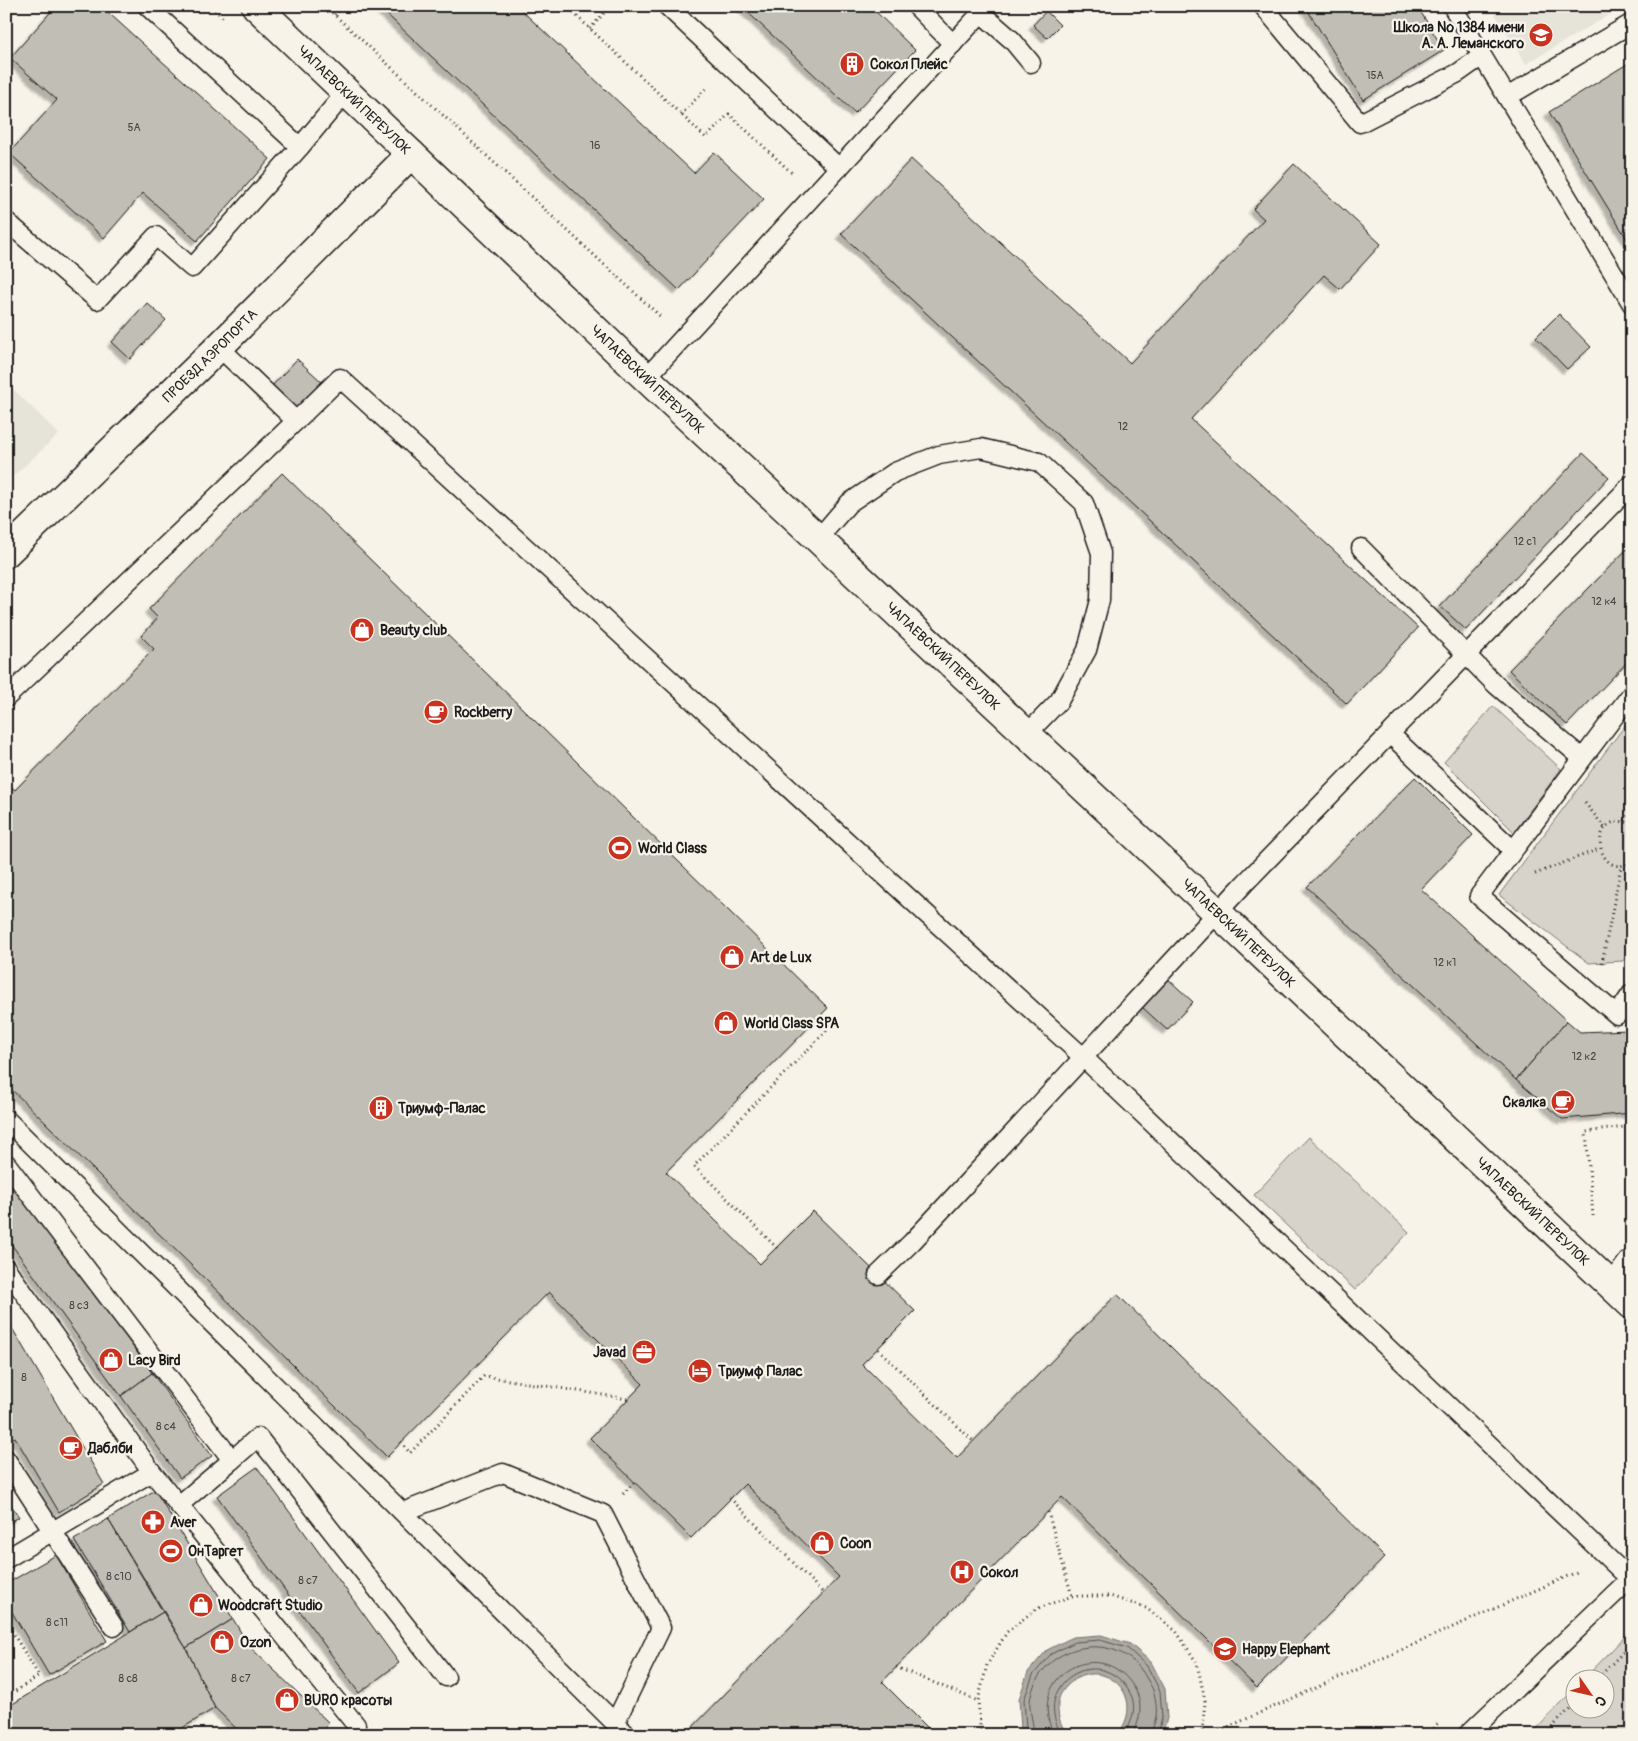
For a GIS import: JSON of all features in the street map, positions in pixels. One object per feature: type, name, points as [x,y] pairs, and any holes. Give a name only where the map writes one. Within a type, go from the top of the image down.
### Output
[{"type":"street","name":"ЧАПАЕВСКИЙ ПЕРЕУЛОК","points":[[256,6],[646,378],[1218,913],[1623,1296]]},
{"type":"street","name":"ПРОЕЗД АЭРОПОРТА","points":[[6,553],[219,347],[410,154]]},
{"type":"street","points":[[1623,1296],[1632,1264]]},
{"type":"lane","points":[[147,6],[300,147]]},
{"type":"lane","points":[[667,6],[839,168]]},
{"type":"lane","points":[[916,6],[953,44]]},
{"type":"lane","points":[[1263,6],[1360,122],[1458,72],[1482,56]]},
{"type":"lane","points":[[1452,6],[1632,304]]},
{"type":"lane","points":[[646,378],[981,13],[1012,40],[1031,63]]},
{"type":"lane","points":[[1507,97],[1632,23]]},
{"type":"lane","points":[[6,222],[96,300],[156,236],[192,268],[300,147],[346,92]]},
{"type":"lane","points":[[219,347],[296,421]]},
{"type":"lane","points":[[6,698],[340,378],[1083,1057],[1631,1578],[1467,1735]]},
{"type":"lane","points":[[818,539],[850,503],[895,472],[939,455],[981,448],[1039,462],[1084,503],[1101,553],[1100,600],[1087,650],[1059,701],[1027,734]]},
{"type":"lane","points":[[878,1275],[912,1242],[1218,913],[1390,734],[1628,495]]},
{"type":"lane","points":[[1360,548],[1496,685],[1582,758]]},
{"type":"lane","points":[[1632,693],[1479,896],[1617,1015],[1632,993]]},
{"type":"lane","points":[[1390,734],[1513,850]]},
{"type":"lane","points":[[6,1119],[621,1729],[661,1628],[603,1514],[503,1473],[403,1512]]},
{"type":"lane","points":[[6,1163],[232,1460]]},
{"type":"lane","points":[[6,1268],[152,1472],[356,1725],[355,1735]]},
{"type":"lane","points":[[179,1505],[258,1437],[446,1677]]},
{"type":"lane","points":[[6,1459],[114,1627]]},
{"type":"lane","points":[[6,1559],[152,1472]]},
{"type":"path","points":[[325,6],[683,338]]},
{"type":"path","points":[[335,15],[343,6]]},
{"type":"path","points":[[566,6],[706,138],[729,114],[815,194]]},
{"type":"path","points":[[590,29],[610,6]]},
{"type":"path","points":[[681,115],[729,64]]},
{"type":"path","points":[[1625,822],[1632,808]]},
{"type":"path","points":[[1632,824],[1618,822],[1605,828],[1599,841],[1599,849],[1607,861],[1620,866],[1632,862]]},
{"type":"path","points":[[1535,874],[1599,849]]},
{"type":"path","points":[[1596,997],[1620,866]]},
{"type":"path","points":[[777,1248],[694,1166],[826,1031],[816,1020]]},
{"type":"path","points":[[1593,1216],[1586,1132],[1632,1126]]},
{"type":"path","points":[[878,1349],[973,1441]]},
{"type":"path","points":[[401,1442],[410,1453],[484,1376],[628,1399]]},
{"type":"path","points":[[730,1498],[823,1594]]},
{"type":"path","points":[[1048,1512],[1072,1596]]},
{"type":"path","points":[[1210,1735],[1609,1558]]},
{"type":"path","points":[[981,1735],[978,1701],[986,1665],[1007,1632],[1036,1609],[1072,1596],[1110,1596],[1146,1608],[1176,1631],[1196,1663],[1205,1700],[1202,1735]]},
{"type":"path","points":[[6,1622],[39,1676],[7,1695]]},
{"type":"path","points":[[1608,1668],[1632,1643]]},
{"type":"path","points":[[896,1667],[978,1701]]},
{"type":"path","points":[[1544,1735],[1566,1712]]},
{"type":"shaded area","name":"Школа № 1384 имени А. А. Леманского","points":[[1490,6],[1624,6],[1526,64]]},
{"type":"shaded area","points":[[6,382],[59,434],[6,483]]},
{"type":"shaded area","points":[[1493,706],[1561,769],[1514,832],[1444,762]]},
{"type":"shaded area","points":[[1632,716],[1632,948],[1623,961],[1589,963],[1499,895]]},
{"type":"shaded area","points":[[1309,1137],[1409,1232],[1355,1290],[1254,1195]]},
{"type":"shaded area","points":[[1632,1629],[1632,1735],[1531,1735],[1566,1698],[1566,1718],[1616,1718],[1616,1668],[1595,1668]]},
{"type":"water","points":[[1101,1635],[1130,1644],[1151,1662],[1165,1689],[1167,1718],[1162,1735],[1117,1735],[1126,1720],[1128,1705],[1124,1693],[1116,1682],[1105,1676],[1092,1674],[1079,1677],[1062,1691],[1060,1696],[1058,1705],[1059,1719],[1069,1735],[1024,1735],[1021,1729],[1019,1699],[1028,1672],[1047,1650],[1073,1637]]},
{"type":"building","points":[[56,6],[101,6],[270,159],[197,241],[143,193],[104,238],[9,153],[57,100],[10,58]]},
{"type":"building","points":[[378,6],[517,6],[694,173],[714,152],[764,199],[679,290]]},
{"type":"building","name":"Сокол Плейс","points":[[741,6],[870,6],[915,50],[855,113]]},
{"type":"building","points":[[1305,6],[1417,6],[1444,50],[1363,100]]},
{"type":"building","points":[[1046,11],[1060,25],[1047,38],[1033,25]]},
{"type":"building","points":[[1632,61],[1632,247],[1549,112]]},
{"type":"building","points":[[911,159],[1130,363],[1264,219],[1253,209],[1294,164],[1381,244],[1340,289],[1324,275],[1191,419],[1418,628],[1347,704],[841,234]]},
{"type":"building","points":[[147,303],[166,320],[130,359],[112,342]]},
{"type":"building","points":[[1559,314],[1591,347],[1567,369],[1536,337]]},
{"type":"building","points":[[297,359],[323,383],[297,411],[271,387]]},
{"type":"building","points":[[1583,453],[1609,477],[1466,630],[1440,606]]},
{"type":"building","name":"Триумф-Палас","points":[[282,473],[828,1008],[666,1172],[760,1264],[813,1211],[915,1311],[862,1364],[957,1458],[1117,1294],[1385,1557],[1257,1688],[1062,1497],[882,1682],[935,1735],[685,1735],[839,1577],[745,1484],[691,1538],[590,1438],[643,1384],[549,1292],[387,1457],[6,1084],[6,782],[15,790],[154,649],[141,636],[158,618],[149,609]]},
{"type":"building","points":[[1632,544],[1632,657],[1567,725],[1509,670]]},
{"type":"building","points":[[1415,777],[1473,835],[1421,889],[1567,1021],[1516,1080],[1307,887]]},
{"type":"building","points":[[1167,978],[1193,1002],[1167,1030],[1141,1006]]},
{"type":"building","points":[[1567,1021],[1580,1032],[1628,1030],[1632,1025],[1632,1113],[1562,1119],[1516,1080]]},
{"type":"building","points":[[6,1171],[152,1373],[121,1396],[6,1237]]},
{"type":"building","points":[[6,1318],[104,1484],[59,1512],[15,1437],[6,1442]]},
{"type":"building","points":[[152,1373],[212,1456],[180,1478],[121,1396]]},
{"type":"building","points":[[257,1467],[399,1663],[359,1693],[217,1496]]},
{"type":"building","points":[[155,1490],[233,1619],[186,1648],[108,1519]]},
{"type":"building","points":[[6,1497],[19,1517],[6,1525]]},
{"type":"building","points":[[108,1519],[163,1612],[130,1632],[74,1540]]},
{"type":"building","points":[[56,1555],[107,1641],[49,1675],[6,1602],[6,1584]]},
{"type":"building","points":[[163,1612],[186,1648],[215,1708],[171,1735],[6,1735],[6,1708]]},
{"type":"building","points":[[233,1619],[249,1646],[329,1723],[318,1735],[243,1735],[215,1708],[186,1648]]},
{"type":"place","name":"Школа № 1384 имени А. А. Леманского","points":[[1541,35]]},
{"type":"place","name":"Сокол Плейс","points":[[852,64]]},
{"type":"place","name":"Beauty club","points":[[362,630]]},
{"type":"place","name":"Rockberry","points":[[436,712]]},
{"type":"place","name":"World Class","points":[[620,848]]},
{"type":"place","name":"Art de Lux","points":[[732,957]]},
{"type":"place","name":"World Class SPA","points":[[726,1023]]},
{"type":"place","name":"Скалка","points":[[1563,1102]]},
{"type":"place","name":"Триумф-Палас","points":[[381,1108]]},
{"type":"place","name":"Javad","points":[[644,1352]]},
{"type":"place","name":"Lacy Bird","points":[[111,1360]]},
{"type":"place","name":"Триумф Палас","points":[[700,1371]]},
{"type":"place","name":"Даблби","points":[[71,1448]]},
{"type":"place","name":"Aver","points":[[153,1522]]},
{"type":"place","name":"Coon","points":[[822,1543]]},
{"type":"place","name":"ОнТаргет","points":[[171,1551]]},
{"type":"place","name":"Сокол","points":[[962,1572]]},
{"type":"place","name":"Woodcraft Studio","points":[[201,1605]]},
{"type":"place","name":"Ozon","points":[[222,1642]]},
{"type":"place","name":"Happy Elephant","points":[[1225,1649]]},
{"type":"place","name":"BURO красоты","points":[[287,1700]]}]
